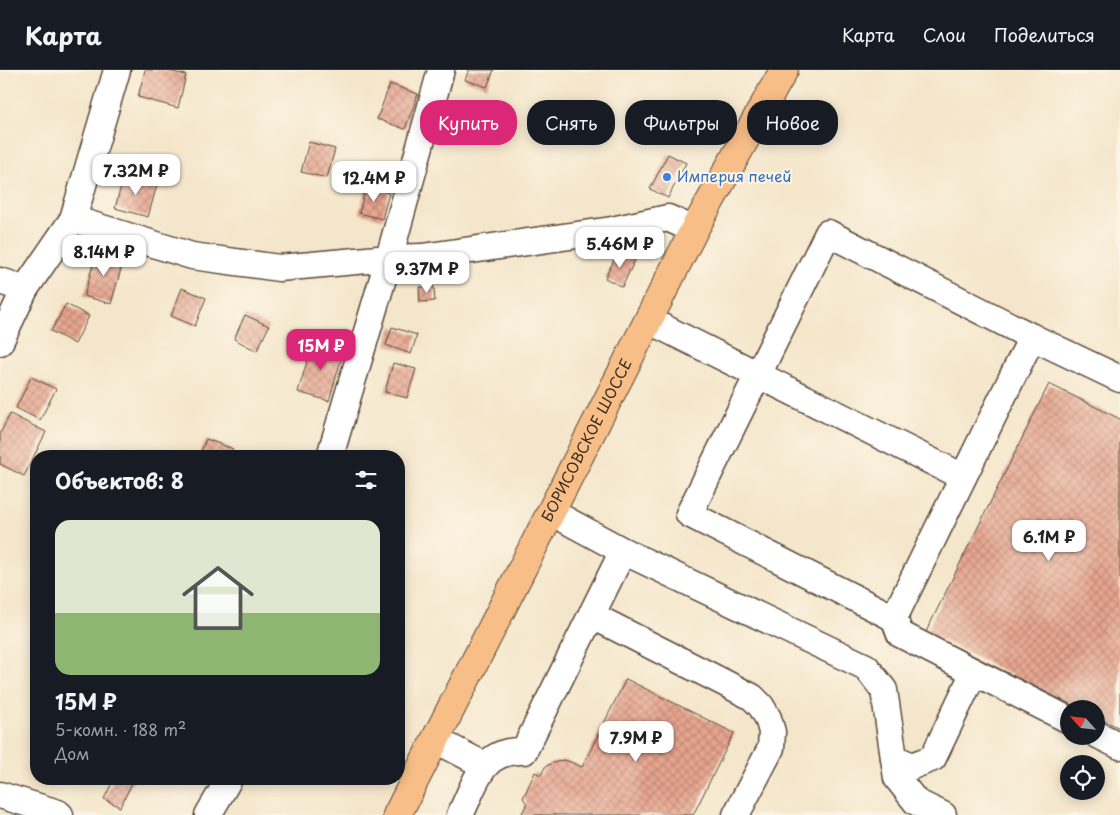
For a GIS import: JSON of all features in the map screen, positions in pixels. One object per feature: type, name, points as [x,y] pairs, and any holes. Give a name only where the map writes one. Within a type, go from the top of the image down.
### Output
[{"type":"main road","name":"БОРИСОВСКОЕ ШОССЕ","points":[[397,815],[694,230],[784,70]]},
{"type":"street","points":[[0,342],[25,289],[73,219],[116,70]]},
{"type":"street","points":[[332,450],[389,258],[441,70]]},
{"type":"street","points":[[73,219],[192,256],[279,268],[389,258],[422,257],[593,233],[668,218],[694,230]]},
{"type":"street","points":[[1060,715],[900,634],[894,618],[690,514],[828,233],[1032,337],[1120,378]]},
{"type":"street","points":[[0,281],[25,289]]},
{"type":"street","points":[[648,320],[963,477]]},
{"type":"street","points":[[894,618],[1032,337]]},
{"type":"street","points":[[551,512],[623,551],[866,667],[884,690],[897,778],[916,802],[943,815]]},
{"type":"street","points":[[460,815],[484,765],[493,757],[504,752],[524,751],[623,551]]},
{"type":"street","points":[[591,615],[752,697],[761,706],[768,718],[772,732],[771,748],[736,815]]},
{"type":"street","points":[[894,758],[912,766],[933,758],[974,672]]},
{"type":"street","points":[[1105,738],[1120,746]]},
{"type":"street","points":[[436,740],[484,765]]},
{"type":"street","points":[[208,815],[226,785]]},
{"type":"street","points":[[0,795],[60,815]]},
{"type":"building","points":[[145,70],[165,70],[186,75],[178,108],[138,97]]},
{"type":"building","points":[[469,70],[494,70],[487,87],[465,80]]},
{"type":"building","points":[[390,84],[418,94],[405,129],[377,119]]},
{"type":"building","points":[[309,142],[335,149],[327,178],[301,172]]},
{"type":"building","points":[[668,154],[686,163],[668,198],[650,189]]},
{"type":"building","points":[[124,176],[157,185],[148,217],[115,208]]},
{"type":"building","points":[[366,187],[389,193],[382,219],[359,213]]},
{"type":"building","points":[[97,251],[124,258],[111,304],[84,296]]},
{"type":"building","points":[[618,252],[635,260],[622,287],[605,278]]},
{"type":"building","points":[[419,287],[434,287],[435,301],[420,302]]},
{"type":"building","points":[[182,288],[206,298],[195,326],[171,316]]},
{"type":"building","points":[[66,304],[89,316],[75,344],[51,331]]},
{"type":"building","points":[[245,315],[269,326],[257,351],[234,339]]},
{"type":"building","points":[[392,327],[417,335],[411,354],[386,345]]},
{"type":"building","points":[[313,341],[344,350],[329,401],[298,392]]},
{"type":"building","points":[[393,363],[416,369],[407,398],[385,392]]},
{"type":"building","points":[[31,377],[56,389],[40,420],[16,408]]},
{"type":"building","points":[[1049,384],[1120,419],[1120,728],[1105,721],[1105,700],[1062,700],[926,632]]},
{"type":"building","points":[[10,414],[46,432],[37,450],[30,450],[30,464],[24,476],[0,464],[0,434]]},
{"type":"building","points":[[206,439],[233,449],[233,450],[201,450]]},
{"type":"building","points":[[626,679],[734,733],[693,815],[521,815],[527,804],[523,798],[535,772],[541,775],[545,767],[563,760],[582,767]]},
{"type":"building","points":[[111,785],[131,785],[120,807],[104,799]]},
{"type":"place","name":"Империя печей","points":[[667,177]]}]
